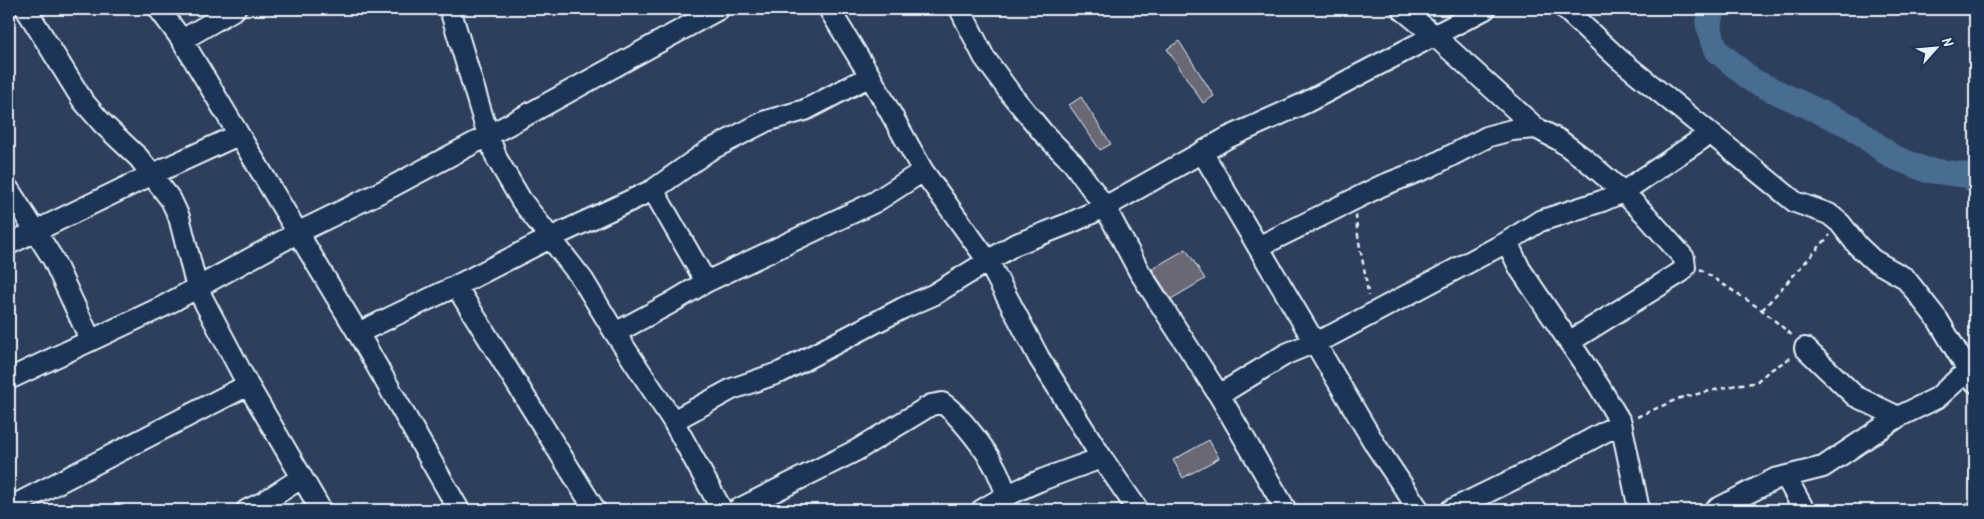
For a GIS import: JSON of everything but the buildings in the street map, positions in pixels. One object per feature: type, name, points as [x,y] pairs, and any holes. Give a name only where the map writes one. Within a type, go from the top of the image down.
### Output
[{"type":"street","points":[[26,9],[83,101],[102,124],[139,158],[171,200],[179,218],[197,288],[248,386],[321,510]]},
{"type":"street","points":[[159,9],[182,40],[358,333],[459,510]]},
{"type":"street","points":[[182,40],[235,9]]},
{"type":"street","points":[[450,9],[497,159],[521,200],[583,280],[614,333],[673,421],[722,510]]},
{"type":"street","points":[[9,379],[90,339],[162,307],[298,233],[393,186],[719,9]]},
{"type":"street","points":[[829,9],[870,76],[922,171],[988,261],[1039,358],[1102,458],[1138,510]]},
{"type":"street","points":[[960,9],[984,57],[1010,94],[1044,134],[1073,163],[1105,207],[1139,271],[1219,395],[1286,510]]},
{"type":"street","points":[[1402,9],[1435,36],[1536,128],[1558,140],[1586,160],[1623,192],[1684,258],[1685,267],[1681,272],[1569,342]]},
{"type":"street","points":[[673,421],[732,389],[781,372],[903,308],[933,295],[1014,245],[1105,207],[1227,138],[1305,103],[1386,59],[1435,36],[1485,9]]},
{"type":"street","points":[[1565,9],[1619,59],[1709,134],[1795,202],[1829,214],[1840,223],[1858,246],[1873,260],[1905,278],[1938,320],[1971,377],[1937,398],[1898,417],[1823,467],[1764,484],[1715,510]]},
{"type":"street","points":[[358,333],[550,238],[653,190],[708,150],[766,120],[805,110],[870,76]]},
{"type":"street","points":[[1258,247],[1356,198],[1427,168],[1489,136],[1512,130],[1536,128]]},
{"type":"street","points":[[1219,395],[1286,354],[1314,344],[1507,242],[1540,221],[1602,201],[1623,192],[1709,134]]},
{"type":"street","points":[[9,244],[238,135]]},
{"type":"street","points":[[1202,152],[1314,344],[1376,446],[1419,510]]},
{"type":"street","points":[[614,333],[706,282],[875,202],[922,171]]},
{"type":"street","points":[[9,190],[53,259],[90,339]]},
{"type":"street","points":[[653,190],[706,282]]},
{"type":"street","points":[[1507,242],[1520,269],[1621,423],[1639,510]]},
{"type":"street","points":[[456,286],[595,510]]},
{"type":"street","points":[[1805,348],[1855,396],[1898,417]]},
{"type":"street","points":[[9,508],[248,386]]},
{"type":"street","points":[[737,510],[857,450],[931,405],[942,403],[949,407],[977,440],[996,468],[1007,494]]},
{"type":"street","points":[[1452,510],[1553,460],[1621,423]]},
{"type":"street","points":[[982,510],[1007,494],[1102,458]]},
{"type":"street","points":[[1786,477],[1804,510]]},
{"type":"street","points":[[247,510],[301,478]]},
{"type":"path","points":[[1356,198],[1357,238],[1367,276],[1369,315]]},
{"type":"path","points":[[1762,310],[1840,223]]},
{"type":"path","points":[[1621,423],[1680,398],[1741,384],[1755,384],[1769,371],[1805,348],[1762,310],[1684,258]]},
{"type":"waterway","points":[[1714,9],[1708,24],[1716,50],[1753,81],[1853,127],[1891,156],[1926,170],[1972,176],[1975,181]]}]
